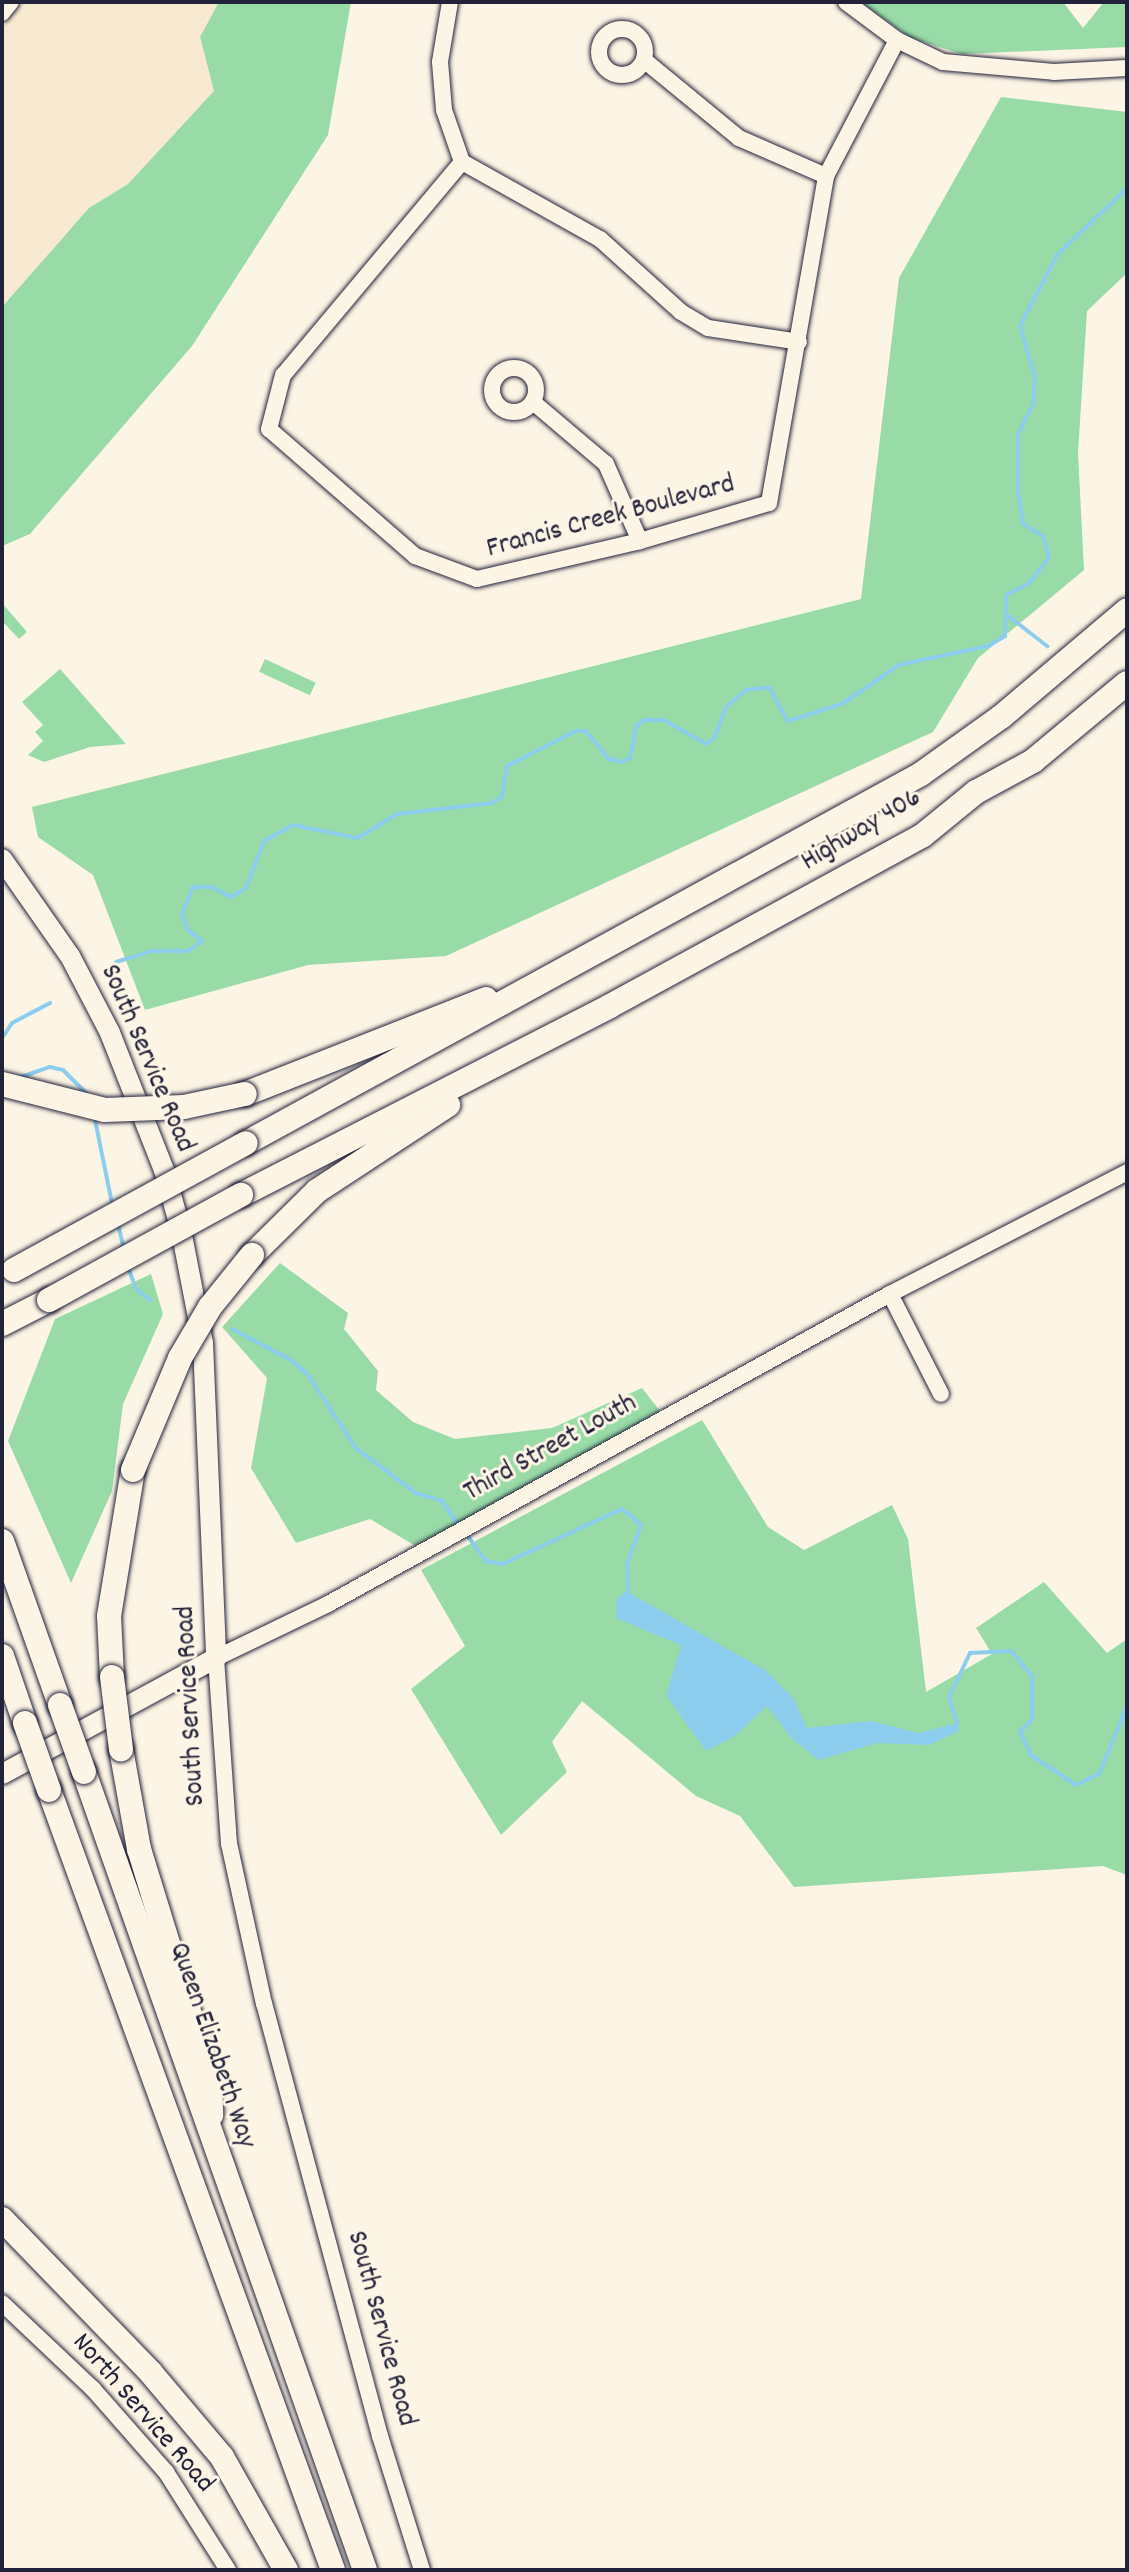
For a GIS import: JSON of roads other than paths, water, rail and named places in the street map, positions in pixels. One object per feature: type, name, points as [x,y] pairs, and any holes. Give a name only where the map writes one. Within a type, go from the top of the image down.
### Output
[{"type":"highway","name":"Highway 406","points":[[652,923],[921,774],[1001,717],[1127,610]]},
{"type":"highway","name":"Highway 406","points":[[610,1006],[922,836],[976,792],[1033,761],[1127,683]]},
{"type":"highway","points":[[2,1084],[105,1110],[184,1107],[245,1094],[471,1006],[652,923]]},
{"type":"highway","points":[[8,1273],[652,923]]},
{"type":"highway","points":[[2,1324],[241,1195],[610,1006]]},
{"type":"highway","points":[[212,2138],[210,2080],[139,1849],[112,1677],[109,1616],[133,1470],[180,1358],[210,1307],[252,1255],[317,1191],[610,1006]]},
{"type":"highway","name":"Queen Elizabeth Way","points":[[2,1541],[365,2570]]},
{"type":"highway","points":[[2,1656],[333,2570]]},
{"type":"highway","points":[[2,2219],[151,2373],[222,2457],[286,2570]]},
{"type":"main road","name":"South Service Road","points":[[2,859],[70,956],[110,1033],[160,1157],[181,1230],[203,1343],[216,1658]]},
{"type":"main road","name":"Third Street Louth","points":[[2,1774],[216,1658]]},
{"type":"street","points":[[2,13],[11,2]]},
{"type":"street","points":[[450,2],[440,62],[444,110],[462,162],[600,239],[681,312],[708,328],[799,342]]},
{"type":"street","points":[[846,2],[897,40],[943,62],[1038,67],[1127,58]]},
{"type":"street","name":"Francis Creek Boulevard","points":[[462,162],[283,375],[269,429],[415,556],[477,579],[640,541],[769,503],[826,176],[897,40]]},
{"type":"street","points":[[644,60],[739,138],[826,176]]},
{"type":"street","points":[[1038,67],[1054,72],[1127,68]]},
{"type":"street","points":[[533,402],[606,464],[640,541]]},
{"type":"street","name":"Third Street Louth","points":[[216,1658],[328,1604],[890,1294],[1127,1172]]},
{"type":"street","points":[[890,1294],[941,1394]]},
{"type":"street","name":"South Service Road","points":[[216,1658],[229,1844],[264,2004],[380,2436],[422,2570]]},
{"type":"street","name":"North Service Road","points":[[2,2303],[93,2389],[166,2472],[228,2570]]},
{"type":"water","points":[[626,1591],[765,1670],[793,1698],[807,1728],[871,1721],[919,1733],[957,1723],[959,1731],[929,1745],[878,1743],[819,1760],[791,1738],[767,1706],[735,1736],[706,1751],[666,1695],[681,1645],[616,1618],[616,1599]]},
{"type":"waterway","points":[[116,962],[151,951],[188,951],[202,941],[188,930],[182,914],[193,887],[212,887],[231,897],[246,888],[264,841],[293,825],[358,838],[397,814],[492,803],[502,797],[507,766],[576,731],[586,731],[609,759],[622,762],[630,758],[636,727],[644,720],[664,720],[706,744],[715,737],[726,707],[746,690],[769,687],[788,721],[842,704],[899,665],[988,646],[1005,636],[1006,595],[1028,584],[1049,558],[1043,536],[1023,524],[1018,492],[1018,434],[1033,405],[1035,378],[1020,326],[1057,255],[1127,188]]},
{"type":"waterway","points":[[1007,615],[1047,646]]},
{"type":"waterway","points":[[2,1038],[12,1023],[50,1003]]},
{"type":"waterway","points":[[18,1078],[50,1067],[63,1070],[88,1095]]},
{"type":"waterway","points":[[94,1115],[113,1208]]},
{"type":"waterway","points":[[118,1224],[124,1250]]},
{"type":"waterway","points":[[128,1267],[136,1289],[150,1300]]},
{"type":"waterway","points":[[232,1329],[291,1360],[308,1375],[356,1448],[416,1493],[442,1501],[459,1525]]},
{"type":"waterway","points":[[467,1535],[486,1561],[503,1564],[622,1509],[641,1525],[627,1563],[628,1594]]},
{"type":"waterway","points":[[952,1727],[957,1723],[949,1697],[970,1653],[1011,1651],[1032,1676],[1032,1719],[1020,1732],[1031,1755],[1076,1785],[1099,1774],[1127,1706]]}]
